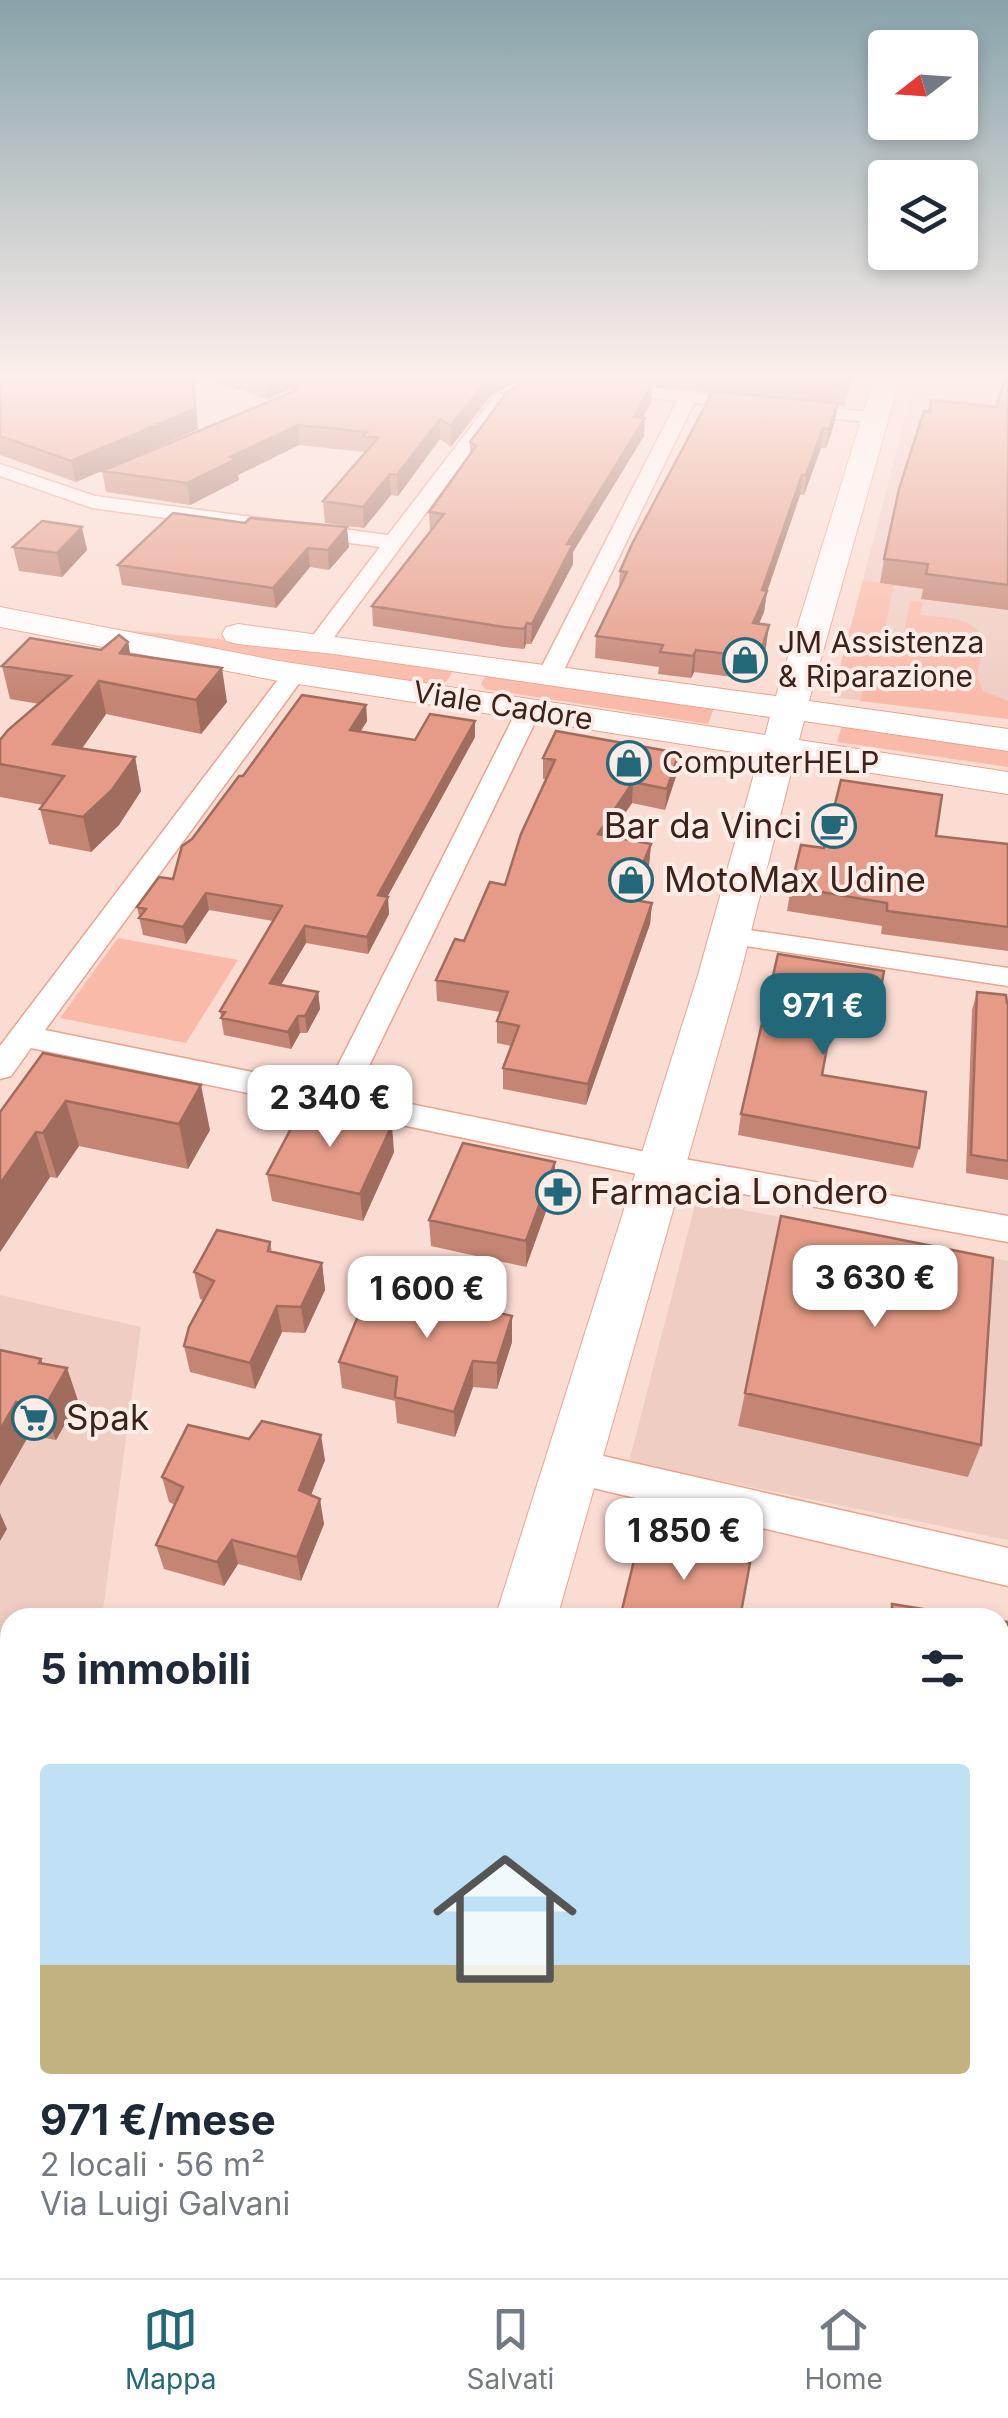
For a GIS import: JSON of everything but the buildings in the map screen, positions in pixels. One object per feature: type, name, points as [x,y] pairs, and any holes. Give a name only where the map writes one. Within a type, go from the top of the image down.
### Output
[{"type":"main road","points":[[529,1608],[729,936],[783,729],[855,484]]},
{"type":"main road","points":[[0,592],[89,605],[188,643]]},
{"type":"main road","name":"Viale Cadore","points":[[0,615],[188,643],[294,674],[529,710],[783,729],[1008,740]]},
{"type":"main road","points":[[0,634],[188,643]]},
{"type":"main road","name":"Viale Cadore","points":[[188,643],[318,643],[550,674],[1008,783]]},
{"type":"main road","points":[[454,698],[476,664]]},
{"type":"street","points":[[39,484],[101,503],[390,542]]},
{"type":"street","points":[[70,496],[97,484]]},
{"type":"street","points":[[318,643],[435,484]]},
{"type":"street","points":[[550,674],[645,484]]},
{"type":"street","points":[[0,1068],[294,674]]},
{"type":"street","points":[[337,1099],[529,710]]},
{"type":"street","points":[[729,936],[1008,977]]},
{"type":"street","points":[[24,1036],[661,1167],[1008,1229]]},
{"type":"street","points":[[572,1466],[1008,1567]]},
{"type":"shaded area","points":[[888,484],[1008,484],[1008,719],[832,697]]},
{"type":"shaded area","points":[[863,581],[894,585],[883,637],[903,639],[910,601],[922,602],[920,615],[965,622],[979,631],[984,639],[977,677],[983,691],[1008,701],[1008,719],[860,701],[863,691],[835,686]]},
{"type":"shaded area","points":[[59,624],[262,643],[446,667],[452,673],[446,682],[434,685]]},
{"type":"shaded area","points":[[485,677],[714,708],[708,724],[485,689],[481,684]]},
{"type":"shaded area","points":[[842,725],[1008,748],[1008,767],[837,742]]},
{"type":"shaded area","points":[[118,938],[238,960],[186,1043],[60,1018]]},
{"type":"shaded area","points":[[696,1201],[1008,1261],[1008,1540],[629,1462]]},
{"type":"shaded area","points":[[0,1295],[141,1327],[103,1608],[0,1608]]},
{"type":"place","name":"JM Assistenza & Riparazione","points":[[745,660]]},
{"type":"place","name":"ComputerHELP","points":[[629,763]]},
{"type":"place","name":"Bar da Vinci","points":[[834,826]]},
{"type":"place","name":"MotoMax Udine","points":[[631,880]]},
{"type":"place","name":"Farmacia Londero","points":[[558,1192]]},
{"type":"place","name":"Spak","points":[[34,1418]]}]
